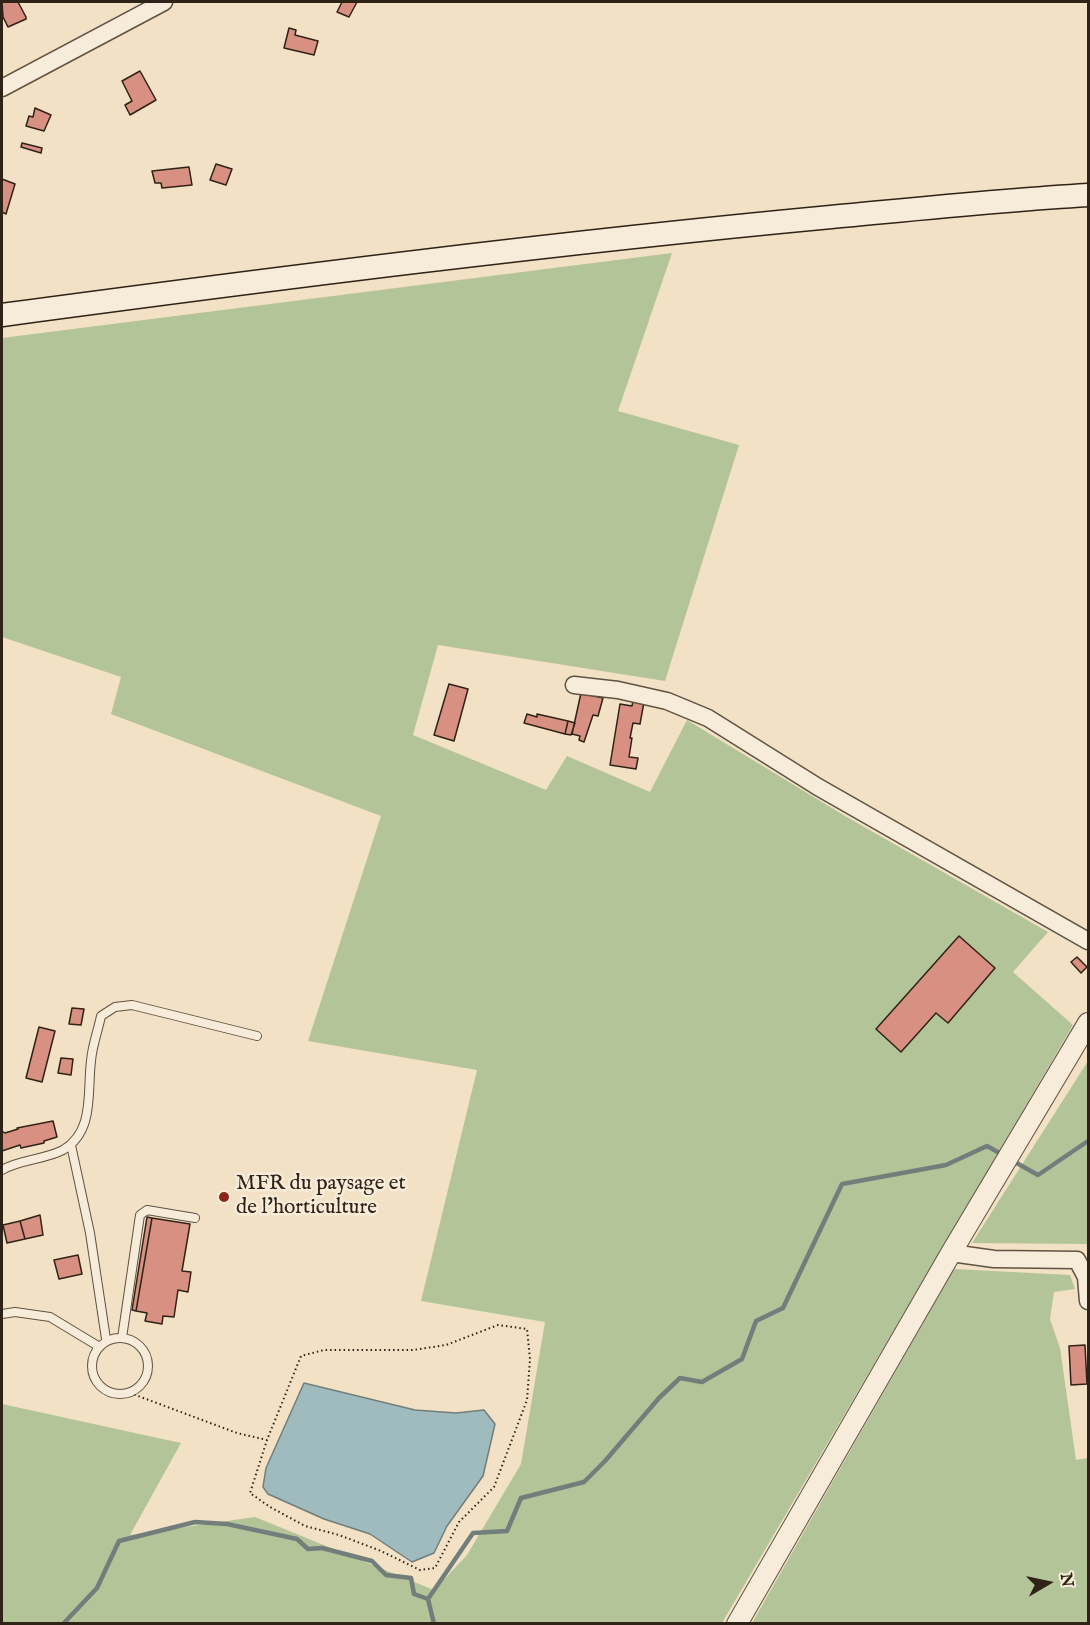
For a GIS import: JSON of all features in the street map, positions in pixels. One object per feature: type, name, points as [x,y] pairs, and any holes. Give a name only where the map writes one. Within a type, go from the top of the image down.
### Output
[{"type":"main road","points":[[2,315],[506,250],[765,223],[1089,195]]},
{"type":"street","points":[[2,88],[164,2]]},
{"type":"street","points":[[574,685],[618,690],[668,701],[708,718],[818,787],[1089,941]]},
{"type":"street","points":[[737,1623],[951,1253],[1089,1023]]},
{"type":"street","points":[[951,1253],[994,1258],[1077,1260],[1086,1277],[1089,1301]]},
{"type":"lane","points":[[2,1170],[11,1164],[60,1151],[70,1145],[85,1124],[90,1093],[91,1061],[101,1016],[115,1007],[132,1005],[257,1036]]},
{"type":"lane","points":[[70,1145],[90,1233],[106,1340]]},
{"type":"lane","points":[[122,1338],[140,1215],[147,1210],[195,1218]]},
{"type":"lane","points":[[2,1314],[15,1312],[50,1317],[98,1346]]},
{"type":"lane","points":[[122,1338],[131,1340],[140,1347],[148,1360],[148,1375],[142,1385],[130,1394],[108,1393],[98,1386],[94,1379],[93,1353],[106,1340],[122,1338]]},
{"type":"path","points":[[498,1325],[527,1329],[530,1359],[527,1400],[494,1487],[459,1522],[435,1568],[420,1570],[360,1543],[305,1526],[270,1508],[250,1493],[267,1440],[301,1356],[324,1350],[413,1350],[446,1344],[498,1325]]},
{"type":"path","points":[[130,1394],[237,1433],[267,1440]]},
{"type":"green space","points":[[672,253],[618,411],[739,445],[665,681],[438,645],[413,735],[546,790],[567,756],[650,792],[687,720],[845,816],[1048,932],[1013,972],[1073,1025],[722,1623],[2,1623],[2,1404],[181,1443],[130,1535],[255,1517],[434,1590],[467,1555],[521,1464],[545,1322],[421,1301],[477,1070],[308,1041],[381,816],[111,714],[121,677],[2,637],[2,338]]},
{"type":"green space","points":[[1088,1061],[1088,1244],[972,1243]]},
{"type":"green space","points":[[954,1269],[1070,1275],[1075,1289],[1054,1292],[1050,1319],[1060,1348],[1076,1460],[1088,1458],[1088,1623],[752,1623]]},
{"type":"water","points":[[304,1383],[415,1410],[456,1413],[484,1410],[495,1424],[483,1476],[447,1526],[434,1553],[412,1562],[370,1534],[324,1519],[268,1494],[263,1487],[266,1468]]},
{"type":"building","points":[[2,2],[18,2],[26,19],[8,27],[3,17]]},
{"type":"building","points":[[342,2],[357,2],[349,17],[337,12]]},
{"type":"building","points":[[289,28],[296,30],[295,35],[318,41],[314,55],[284,48]]},
{"type":"building","points":[[140,71],[156,100],[130,115],[125,105],[132,101],[122,81]]},
{"type":"building","points":[[35,108],[51,115],[44,131],[26,126],[29,116],[33,117]]},
{"type":"building","points":[[22,143],[42,148],[41,153],[21,147]]},
{"type":"building","points":[[216,164],[232,169],[226,185],[210,180]]},
{"type":"building","points":[[189,167],[192,185],[162,188],[161,183],[155,183],[152,171]]},
{"type":"building","points":[[2,179],[15,184],[6,214],[2,212]]},
{"type":"building","points":[[449,684],[468,689],[454,741],[434,735]]},
{"type":"building","points":[[581,693],[603,698],[598,716],[593,715],[584,742],[579,740],[580,736],[572,734]]},
{"type":"building","points":[[633,700],[644,702],[640,724],[633,723],[630,738],[632,738],[629,757],[638,758],[636,769],[610,765],[620,704],[632,706]]},
{"type":"building","points":[[527,714],[568,721],[565,734],[524,723]]},
{"type":"building","points":[[568,721],[575,723],[571,735],[565,734]]},
{"type":"building","points":[[959,936],[995,968],[948,1023],[936,1013],[901,1052],[876,1029]]},
{"type":"building","points":[[1077,957],[1087,967],[1081,973],[1071,962]]},
{"type":"building","points":[[72,1008],[84,1009],[81,1025],[69,1024]]},
{"type":"building","points":[[39,1027],[55,1031],[42,1082],[26,1078]]},
{"type":"building","points":[[61,1058],[73,1059],[71,1075],[58,1073]]},
{"type":"building","points":[[53,1121],[57,1137],[44,1141],[44,1143],[21,1148],[20,1145],[2,1151],[2,1131],[5,1133],[17,1128]]},
{"type":"building","points":[[40,1215],[43,1235],[25,1239],[20,1221]]},
{"type":"building","points":[[147,1217],[152,1218],[136,1311],[132,1310]]},
{"type":"building","points":[[152,1218],[190,1224],[182,1271],[191,1272],[188,1292],[178,1290],[174,1317],[163,1316],[162,1324],[145,1321],[147,1313],[136,1311]]},
{"type":"building","points":[[20,1221],[25,1239],[7,1243],[3,1225]]},
{"type":"building","points":[[78,1255],[82,1274],[59,1279],[54,1260]]},
{"type":"building","points":[[1085,1345],[1087,1384],[1071,1385],[1069,1346]]},
{"type":"waterway","points":[[1013,1161],[1038,1175],[1088,1141]]},
{"type":"waterway","points":[[434,1624],[428,1599],[473,1533],[507,1531],[521,1498],[584,1482],[659,1398],[680,1378],[702,1382],[742,1359],[756,1321],[783,1308],[842,1184],[946,1165],[987,1146],[1003,1155]]},
{"type":"waterway","points":[[63,1624],[97,1588],[119,1541],[195,1522],[227,1524],[297,1539],[308,1549],[322,1548],[372,1561],[386,1575],[411,1578],[414,1594],[428,1599]]},
{"type":"place","name":"MFR du paysage et de l'horticulture","points":[[224,1197]]}]
